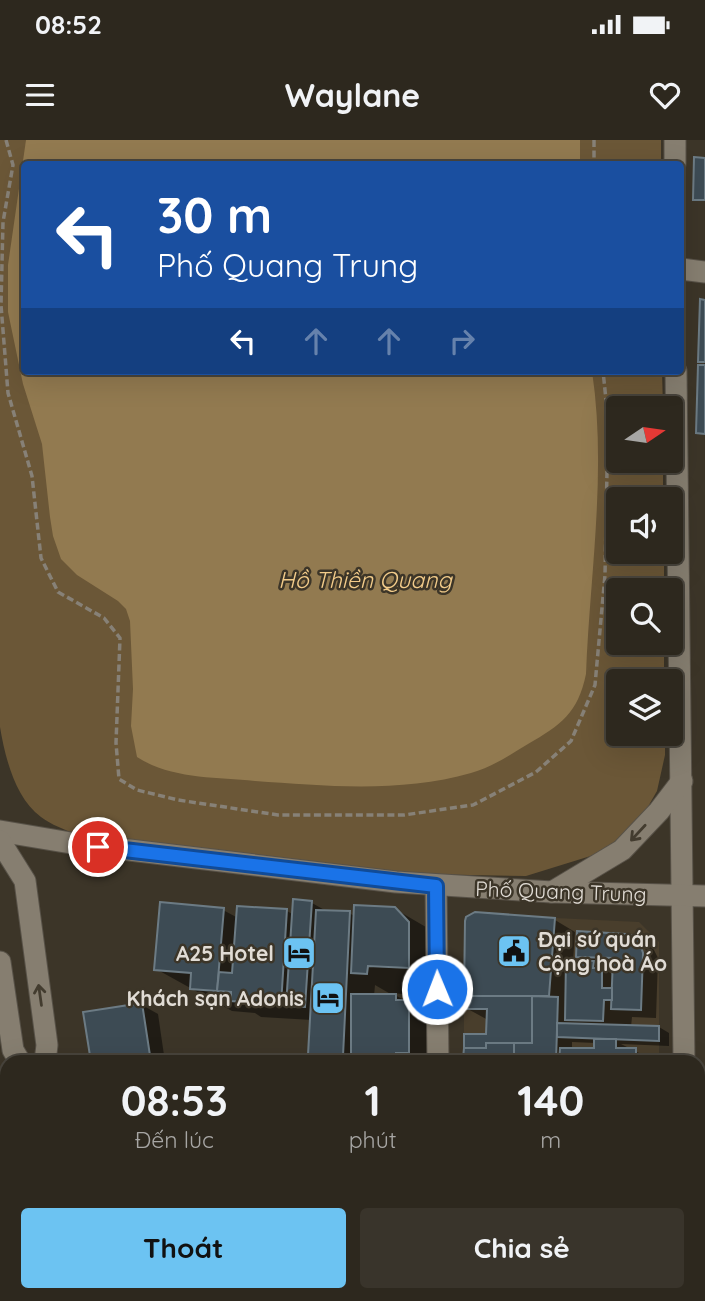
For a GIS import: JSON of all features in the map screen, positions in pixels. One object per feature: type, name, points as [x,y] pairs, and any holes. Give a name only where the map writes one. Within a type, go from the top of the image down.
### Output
[{"type":"street","points":[[675,140],[675,161]]},
{"type":"street","points":[[684,269],[705,272]]},
{"type":"street","points":[[676,375],[684,1055]]},
{"type":"street","points":[[552,892],[622,850],[659,811],[682,781]]},
{"type":"street","name":"Phố Quang Trung","points":[[0,831],[71,843],[436,886],[705,896]]},
{"type":"street","points":[[0,841],[25,881],[47,1045],[46,1055]]},
{"type":"street","points":[[436,886],[438,1055]]},
{"type":"street","points":[[0,962],[16,1055]]},
{"type":"path","points":[[6,140],[13,166],[3,222],[1,305],[8,393],[32,476],[41,558],[58,592],[104,618],[120,638],[116,743],[119,779],[137,790],[177,800],[278,815],[404,815],[472,805],[536,772],[571,741],[595,685],[597,671],[605,575],[608,443],[603,375]]},
{"type":"path","points":[[594,140],[594,161]]},
{"type":"shaded area","name":"Hồ Thiền Quang","points":[[0,140],[661,140],[661,161],[21,161],[21,375],[662,375],[663,396],[606,396],[606,473],[663,473],[663,487],[606,487],[606,564],[664,564],[664,578],[606,578],[606,655],[664,655],[664,669],[606,669],[606,746],[665,746],[657,791],[642,817],[623,836],[597,854],[526,876],[415,874],[76,835],[49,822],[32,809],[18,788],[0,727]]},
{"type":"shaded area","points":[[555,918],[639,922],[659,942],[659,1026],[558,1023],[557,1037],[659,1041],[659,1055],[514,1055],[514,1044],[464,1048],[464,996],[548,996]]},
{"type":"water","name":"Hồ Thiền Quang","points":[[26,140],[580,140],[580,161],[23,161]]},
{"type":"water","name":"Hồ Thiền Quang","points":[[21,175],[21,374],[8,312],[8,265]]},
{"type":"water","name":"Hồ Thiền Quang","points":[[21,375],[592,375],[598,446],[596,522],[586,674],[573,708],[559,724],[494,764],[445,779],[418,783],[391,786],[309,785],[194,776],[164,769],[137,757],[131,726],[133,689],[130,621],[126,609],[118,601],[77,575],[61,559],[53,536],[42,444]]},
{"type":"building","points":[[694,157],[705,158],[705,200],[693,200]]},
{"type":"building","points":[[700,299],[705,300],[705,362],[698,362]]},
{"type":"building","points":[[698,365],[705,365],[705,434],[696,433]]},
{"type":"building","name":"A25 Hotel","points":[[293,899],[312,901],[305,1007],[286,1006]]},
{"type":"building","points":[[160,902],[224,908],[217,991],[190,989],[191,973],[154,970]]},
{"type":"building","points":[[354,905],[395,907],[409,922],[409,968],[368,966],[367,974],[351,973]]},
{"type":"building","points":[[237,906],[287,909],[281,1005],[231,1001],[231,992],[217,991],[219,972],[232,973]]},
{"type":"building","name":"Khách sạn Adonis","points":[[316,910],[350,911],[343,1055],[308,1055]]},
{"type":"building","points":[[475,912],[555,918],[549,996],[464,996],[465,921],[466,917]]},
{"type":"building","points":[[577,931],[638,937],[643,953],[641,1010],[611,1009],[613,958],[576,957]]},
{"type":"building","points":[[566,960],[594,961],[593,968],[602,968],[602,988],[612,988],[612,1000],[604,1000],[603,1021],[565,1020]]},
{"type":"building","points":[[351,994],[396,994],[396,1000],[409,1000],[409,1053],[351,1055]]},
{"type":"building","points":[[464,996],[532,996],[532,1043],[486,1043],[486,1048],[464,1048],[464,1034],[486,1034],[487,1009],[464,1009]]},
{"type":"building","points":[[532,996],[558,997],[556,1055],[514,1055],[514,1043],[532,1043]]},
{"type":"building","points":[[142,1003],[150,1055],[90,1055],[83,1012]]},
{"type":"building","points":[[557,1023],[659,1026],[659,1041],[557,1037]]},
{"type":"building","points":[[594,1039],[616,1039],[616,1048],[636,1048],[636,1055],[560,1055],[560,1048],[594,1048]]},
{"type":"building","points":[[486,1043],[514,1043],[514,1055],[463,1055],[464,1048],[486,1048]]},
{"type":"place","name":"Đại sứ quán Cộng hoà Áo","points":[[514,951]]},
{"type":"place","name":"A25 Hotel","points":[[299,953]]},
{"type":"place","name":"Khách sạn Adonis","points":[[328,998]]},
{"type":"route","points":[[98,847],[436,886],[437,989]]}]
